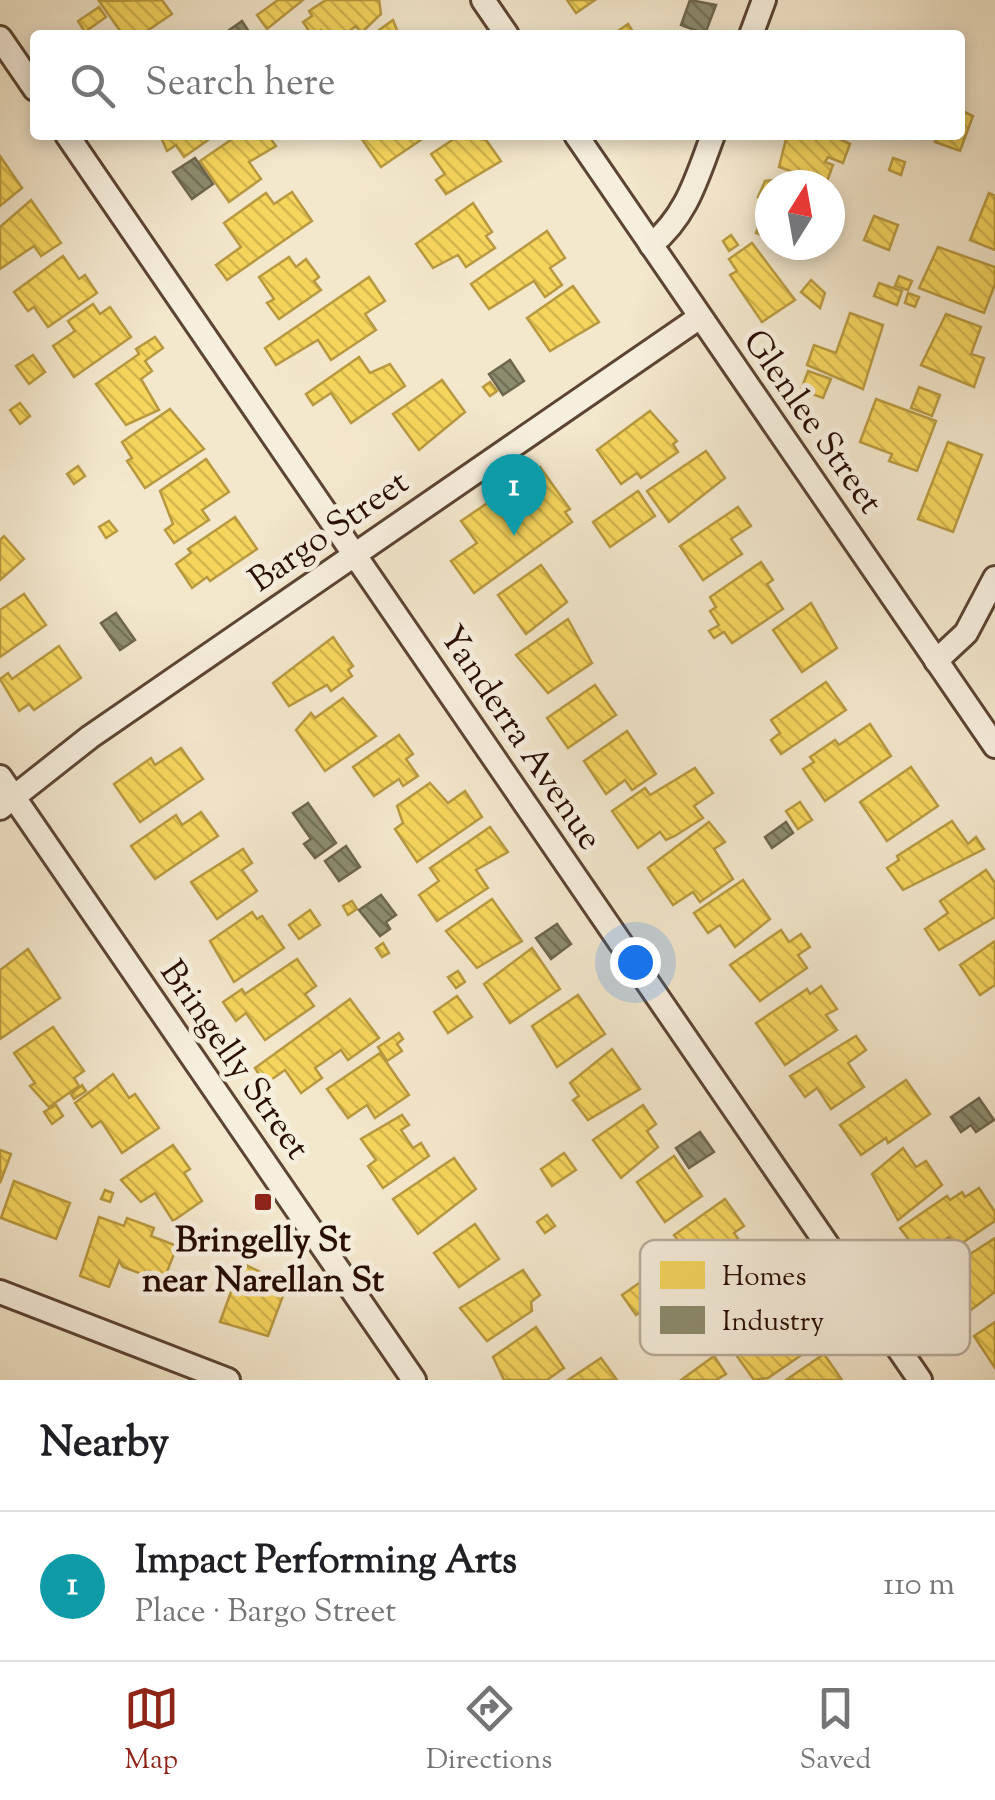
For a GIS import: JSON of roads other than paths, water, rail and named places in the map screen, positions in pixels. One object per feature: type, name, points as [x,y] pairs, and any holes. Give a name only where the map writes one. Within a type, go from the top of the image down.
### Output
[{"type":"street","points":[[483,0],[504,30]]},
{"type":"street","points":[[753,30],[764,0]]},
{"type":"street","points":[[0,38],[30,82]]},
{"type":"street","name":"Yanderra Avenue","points":[[69,140],[824,1240]]},
{"type":"street","name":"Glenlee Street","points":[[579,140],[995,746]]},
{"type":"street","points":[[651,245],[670,230],[686,208],[711,140]]},
{"type":"street","name":"Bargo Street","points":[[7,802],[90,737],[700,317]]},
{"type":"street","points":[[936,660],[966,633],[995,578]]},
{"type":"street","name":"Bringelly Street","points":[[0,777],[7,802],[414,1380]]},
{"type":"street","points":[[0,1292],[228,1380]]},
{"type":"street","name":"Yanderra Avenue","points":[[903,1355],[920,1380]]},
{"type":"place","name":"Impact Performing Arts","points":[[514,536]]},
{"type":"place","name":"Bringelly St near Narellan St","points":[[263,1202]]}]
